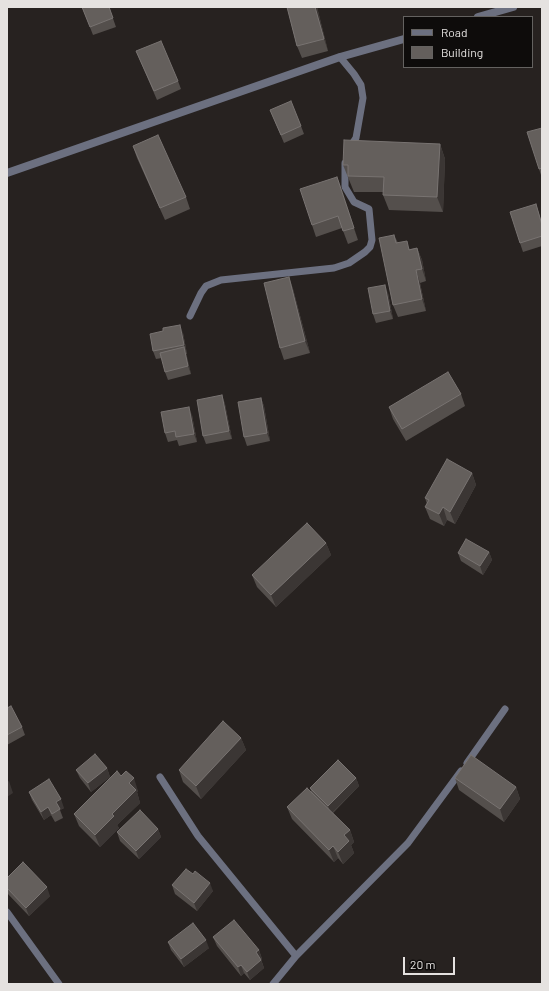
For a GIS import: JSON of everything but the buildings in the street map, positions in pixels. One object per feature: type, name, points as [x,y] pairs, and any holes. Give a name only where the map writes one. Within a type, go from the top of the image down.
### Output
[{"type":"street","points":[[482,16],[513,7]]},
{"type":"street","points":[[7,173],[340,57],[403,38]]},
{"type":"lane","points":[[190,316],[206,286],[221,280],[334,268],[348,263],[370,247],[372,240],[369,209],[354,202],[345,187],[345,156],[356,138],[363,98],[361,85],[340,57]]},
{"type":"lane","points":[[273,984],[296,956],[408,843],[505,709]]},
{"type":"lane","points":[[160,777],[198,836],[296,956]]},
{"type":"lane","points":[[7,912],[59,984]]}]
